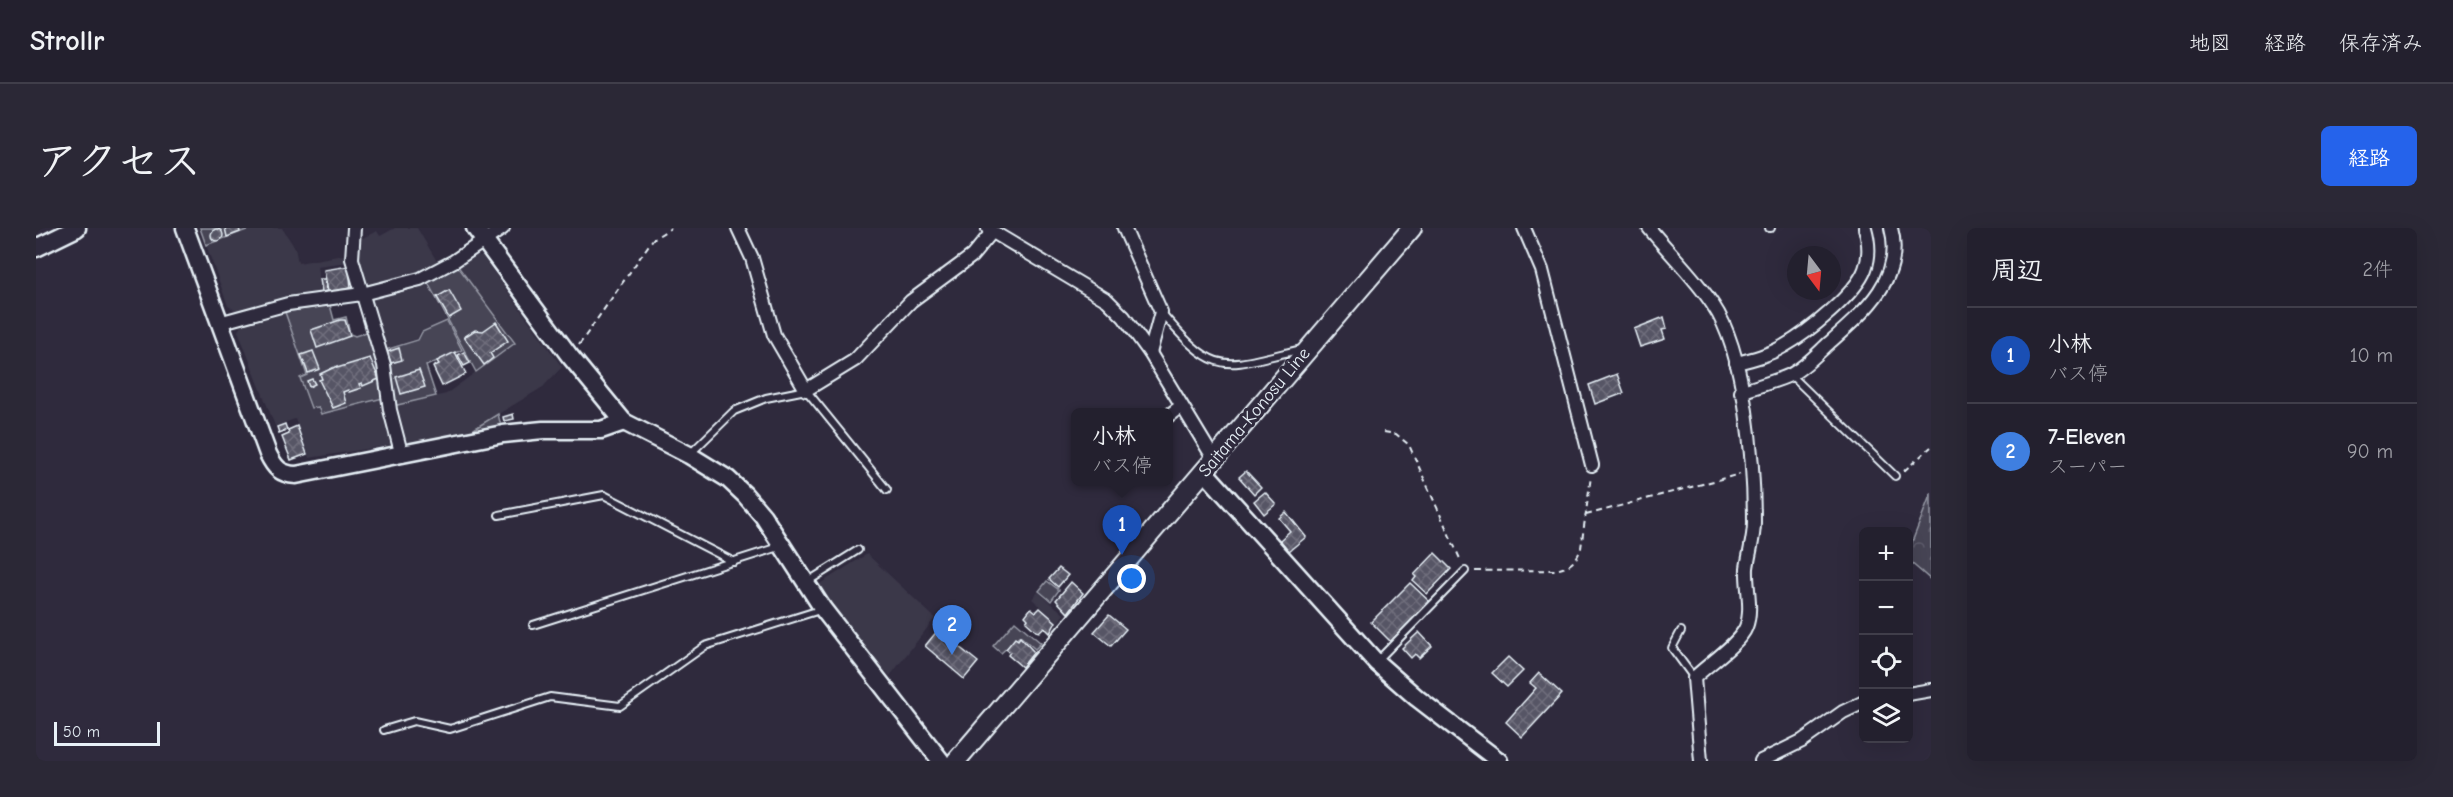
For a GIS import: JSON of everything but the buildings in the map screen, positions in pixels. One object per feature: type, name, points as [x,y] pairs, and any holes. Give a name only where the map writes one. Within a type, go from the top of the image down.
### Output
[{"type":"main road","name":"Saitama-Konosu Line","points":[[956,761],[1412,228]]},
{"type":"street","points":[[36,248],[77,228]]},
{"type":"street","points":[[185,228],[267,454],[274,466],[282,473],[296,475],[402,456],[503,434],[543,430],[601,430],[624,422]]},
{"type":"street","points":[[354,228],[352,259],[384,365],[390,410],[402,456]]},
{"type":"street","points":[[219,322],[288,304],[362,294],[420,279],[480,235],[503,228]]},
{"type":"street","points":[[738,228],[752,258],[774,335],[806,390],[855,360],[904,307],[972,256],[989,230],[1107,300],[1124,317],[1150,353],[1180,406],[1209,465],[1376,662],[1417,699],[1499,761]]},
{"type":"street","points":[[1124,228],[1161,312],[1150,353]]},
{"type":"street","points":[[1524,228],[1542,270],[1592,465]]},
{"type":"street","points":[[1649,228],[1680,260],[1715,307],[1732,347],[1741,392],[1751,471],[1754,525],[1747,568],[1746,628],[1737,640],[1694,678],[1701,761]]},
{"type":"street","points":[[1736,363],[1756,359],[1785,345],[1835,306],[1860,279],[1865,269],[1868,256],[1865,228]]},
{"type":"street","points":[[1741,392],[1790,375],[1852,323],[1878,294],[1889,274],[1895,254],[1891,228]]},
{"type":"street","points":[[480,235],[569,355],[624,422],[689,454],[728,479],[745,495],[824,609],[941,761]]},
{"type":"street","points":[[1173,412],[1180,406]]},
{"type":"street","points":[[1913,693],[1931,690]]},
{"type":"street","points":[[1761,761],[1802,741],[1843,712],[1859,704]]},
{"type":"lane","points":[[1161,312],[1202,356],[1226,364],[1242,364],[1309,348]]},
{"type":"lane","points":[[1790,375],[1895,476]]},
{"type":"lane","points":[[689,454],[734,411],[766,398],[806,390],[887,490]]},
{"type":"lane","points":[[499,515],[604,495],[734,562]]},
{"type":"lane","points":[[533,625],[782,546]]},
{"type":"lane","points":[[806,583],[858,550]]},
{"type":"lane","points":[[1376,662],[1465,571]]},
{"type":"lane","points":[[384,730],[414,721],[450,729],[550,697],[620,706],[705,646],[824,609]]},
{"type":"lane","points":[[1681,631],[1672,648],[1694,678]]},
{"type":"path","points":[[569,355],[586,337],[653,239],[671,228]]},
{"type":"path","points":[[1384,432],[1396,434],[1409,445],[1465,571],[1555,570],[1568,567],[1577,558],[1586,515],[1592,465]]},
{"type":"path","points":[[1895,476],[1910,467],[1931,447]]},
{"type":"path","points":[[1586,515],[1751,471]]},
{"type":"shaded area","points":[[252,228],[282,228],[295,248],[298,263],[349,254],[349,262],[317,266],[322,295],[239,312],[228,306],[206,245]]},
{"type":"shaded area","points":[[395,228],[417,228],[438,263],[416,274],[372,287],[359,278],[356,241],[377,231],[380,236]]},
{"type":"shaded area","points":[[473,255],[482,256],[562,367],[543,387],[474,429],[474,433],[404,448],[393,406],[446,394],[515,343],[457,265]]},
{"type":"shaded area","points":[[426,281],[446,320],[420,332],[417,339],[384,349],[369,304],[374,297]]},
{"type":"shaded area","points":[[285,312],[307,375],[300,377],[321,414],[383,398],[393,445],[309,458],[295,419],[275,426],[238,331],[243,322]]},
{"type":"shaded area","points":[[867,554],[935,618],[890,676],[886,671],[883,673],[818,585]]},
{"type":"shaded area","points":[[1038,592],[1064,614],[1058,622],[1032,599]]},
{"type":"green space","points":[[200,228],[252,228],[206,245]]},
{"type":"green space","points":[[457,265],[515,343],[476,372],[427,281]]},
{"type":"green space","points":[[330,305],[334,320],[346,317],[350,334],[355,336],[367,332],[378,361],[383,398],[321,414],[318,407],[311,408],[300,378],[307,375],[285,312]]},
{"type":"green space","points":[[447,321],[462,350],[426,366],[436,396],[393,406],[385,350],[418,340],[422,332]]},
{"type":"green space","points":[[498,414],[501,426],[474,433],[474,429]]},
{"type":"green space","points":[[1931,493],[1931,580],[1913,564],[1913,540]]},
{"type":"green space","points":[[1047,581],[1059,590],[1051,601],[1039,591]]},
{"type":"green space","points":[[1015,621],[1041,643],[1035,649],[1020,636],[1001,653],[993,646]]},
{"type":"place","name":"小林","points":[[1122,555]]},
{"type":"place","name":"7-Eleven","points":[[952,655]]}]
